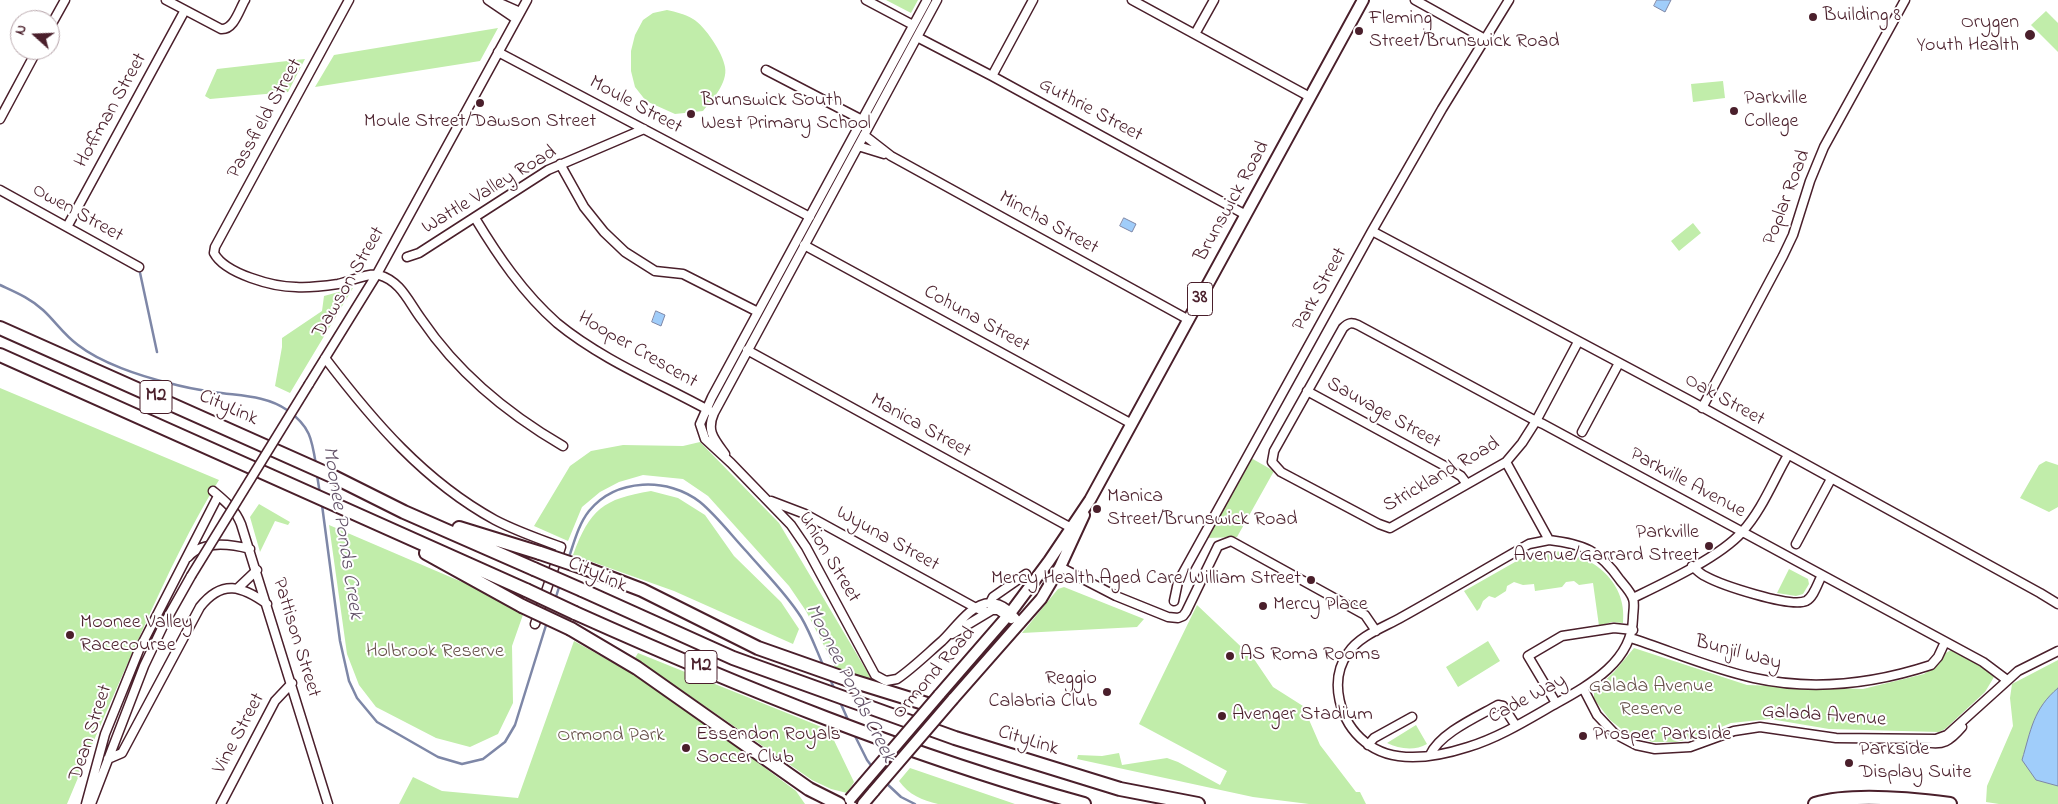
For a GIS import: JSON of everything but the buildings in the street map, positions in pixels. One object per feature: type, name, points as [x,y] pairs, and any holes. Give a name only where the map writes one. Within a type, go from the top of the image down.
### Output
[{"type":"highway","name":"CityLink","points":[[0,328],[332,476],[404,512],[732,658],[955,738],[1076,776],[1137,793],[1198,804]]},
{"type":"highway","name":"M2","points":[[0,355],[652,648],[828,719],[986,776],[1084,804]]},
{"type":"highway","points":[[335,505],[522,606],[571,629],[637,668],[810,789],[845,802]]},
{"type":"highway","points":[[404,512],[540,553],[642,590],[758,648],[804,665],[903,698],[935,700]]},
{"type":"highway","points":[[903,698],[910,704],[924,723]]},
{"type":"highway","points":[[810,789],[819,804]]},
{"type":"highway","points":[[1815,804],[1837,800],[1886,798],[1950,804]]},
{"type":"main road","name":"Brunswick Road","points":[[1009,615],[1074,529],[1363,0]]},
{"type":"main road","name":"Brunswick Road","points":[[1028,616],[1049,587],[1060,567],[1074,529]]},
{"type":"main road","points":[[1049,562],[1060,567]]},
{"type":"main road","name":"Ormond Road","points":[[863,804],[924,723],[935,700],[1009,615]]},
{"type":"main road","name":"Ormond Road","points":[[845,802],[924,723],[953,699],[1028,616]]},
{"type":"street","points":[[166,0],[225,30],[231,26],[245,0]]},
{"type":"street","name":"Passfield Street","points":[[349,0],[214,247],[214,253],[220,262],[236,271],[286,287],[320,286],[376,274]]},
{"type":"street","points":[[488,0],[518,15]]},
{"type":"street","points":[[493,0],[518,15]]},
{"type":"street","name":"Dawson Street","points":[[191,576],[376,274],[526,0]]},
{"type":"street","points":[[866,0],[913,25]]},
{"type":"street","name":"Union Street","points":[[927,0],[810,217],[747,350],[700,424],[704,439],[731,463],[791,525],[839,606],[875,675],[890,681],[897,679],[942,641]]},
{"type":"street","name":"Union Street","points":[[710,411],[758,312],[776,289],[804,245],[937,0]]},
{"type":"street","points":[[992,76],[1033,0]]},
{"type":"street","points":[[1132,0],[1310,97]]},
{"type":"street","points":[[1195,34],[1214,0]]},
{"type":"street","points":[[1415,0],[1485,39]]},
{"type":"street","name":"Park Street","points":[[1174,601],[1178,582],[1372,231],[1442,109],[1509,0]]},
{"type":"street","name":"Poplar Road","points":[[1702,408],[1793,235],[1810,181],[1824,147],[1905,0]]},
{"type":"street","name":"Hoffman Street","points":[[67,227],[185,10]]},
{"type":"street","name":"Guthrie Street","points":[[916,37],[992,76],[1246,215]]},
{"type":"street","name":"Moule Street","points":[[498,52],[810,217]]},
{"type":"street","points":[[0,119],[32,60]]},
{"type":"street","points":[[766,70],[870,124]]},
{"type":"street","name":"Wattle Valley Road","points":[[407,257],[419,253],[560,164],[624,140],[644,129]]},
{"type":"street","name":"Mincha Street","points":[[864,135],[891,156],[1189,320]]},
{"type":"street","name":"Mincha Street","points":[[858,146],[891,156]]},
{"type":"street","points":[[560,164],[574,193],[594,221],[631,256],[655,271],[683,274],[691,277],[758,312]]},
{"type":"street","name":"Owen Street","points":[[0,190],[139,267]]},
{"type":"street","name":"Hooper Crescent","points":[[475,218],[512,276],[557,323],[597,351],[710,411]]},
{"type":"street","name":"Oak Street","points":[[1372,231],[1702,408],[2058,604]]},
{"type":"street","name":"Cohuna Street","points":[[804,245],[1132,424]]},
{"type":"street","points":[[376,274],[395,282],[439,343],[480,386],[521,419],[563,446]]},
{"type":"street","name":"Park Street","points":[[1274,465],[1272,462],[1274,451],[1343,328],[1348,323]]},
{"type":"street","name":"Parkville Avenue","points":[[1348,323],[1358,325],[1536,420],[1983,662],[2007,680]]},
{"type":"street","name":"Strickland Road","points":[[1274,465],[1281,472],[1390,528],[1506,462],[1522,443],[1536,420],[1578,342]]},
{"type":"street","name":"Manica Street","points":[[747,350],[1074,529]]},
{"type":"street","points":[[325,358],[379,426],[445,487],[496,521],[561,548],[534,624]]},
{"type":"street","points":[[1582,432],[1619,363]]},
{"type":"street","name":"Sauvage Street","points":[[1307,391],[1442,464],[1461,476],[1467,484]]},
{"type":"street","points":[[1632,634],[1633,598],[1727,545],[1742,532],[1756,514],[1788,455]]},
{"type":"street","points":[[1506,462],[1550,540]]},
{"type":"street","points":[[1796,544],[1831,479]]},
{"type":"street","name":"Dean Street","points":[[86,804],[99,753],[124,685],[146,633],[216,493]]},
{"type":"street","name":"Pattison Street","points":[[216,493],[228,502],[237,514],[250,548],[328,804]]},
{"type":"street","name":"Wyuna Street","points":[[769,501],[805,514],[986,612]]},
{"type":"street","name":"Cade Way","points":[[1632,634],[1617,658],[1601,676],[1583,688],[1516,726],[1483,742],[1451,752],[1407,757],[1384,753],[1368,745],[1358,736],[1348,722],[1338,700],[1338,675],[1348,652],[1376,631],[1530,544],[1550,540],[1570,542],[1598,555],[1608,562],[1633,598]]},
{"type":"street","points":[[1060,567],[1116,596],[1174,619],[1183,616],[1218,546],[1231,541],[1365,614],[1376,631]]},
{"type":"street","name":"Dean Street","points":[[182,564],[190,554],[206,547],[233,545],[250,548]]},
{"type":"street","points":[[1692,566],[1705,576],[1757,595],[1786,602],[1799,602],[1810,598],[1822,575]]},
{"type":"street","name":"Dean Street","points":[[108,759],[122,753],[200,607],[209,597],[216,593],[231,588],[238,588],[257,570]]},
{"type":"street","points":[[990,603],[993,597],[1026,574]]},
{"type":"street","name":"Dean Street","points":[[90,804],[144,666],[164,624],[191,576]]},
{"type":"street","points":[[238,588],[251,593],[267,604]]},
{"type":"street","points":[[942,641],[976,608],[990,603],[998,604],[1020,624]]},
{"type":"street","points":[[942,641],[986,612],[995,610],[1009,615]]},
{"type":"street","name":"Bunjil Way","points":[[1556,703],[1528,656],[1562,636],[1614,628],[1746,676],[1817,686],[1853,684],[1931,665],[1938,657],[1945,642]]},
{"type":"street","name":"Galada Avenue","points":[[1583,688],[1597,715],[1615,734],[1628,742],[1649,748],[1690,747],[1734,731],[1760,727],[1836,738],[1914,739],[1937,744],[1946,742],[1954,736],[1974,712],[2018,671],[2058,651]]},
{"type":"street","name":"Vine Street","points":[[221,804],[275,701],[292,683]]},
{"type":"street","points":[[1430,755],[1434,746],[1444,737],[1498,705],[1504,706],[1516,726]]},
{"type":"street","points":[[1368,745],[1374,738],[1412,717]]},
{"type":"green space","points":[[886,0],[918,0],[911,13]]},
{"type":"green space","points":[[667,10],[677,12],[698,22],[713,40],[724,61],[725,73],[722,85],[703,111],[675,114],[646,101],[635,87],[631,71],[631,51],[635,35],[643,20],[653,13]]},
{"type":"green space","points":[[2046,11],[2058,23],[2058,52],[2031,25]]},
{"type":"green space","points":[[498,28],[480,61],[315,87],[334,55]]},
{"type":"green space","points":[[305,59],[288,92],[210,99],[205,96],[217,69]]},
{"type":"green space","points":[[1723,81],[1725,98],[1693,102],[1691,84]]},
{"type":"green space","points":[[1693,223],[1701,233],[1679,251],[1671,241]]},
{"type":"green space","points":[[353,288],[290,393],[275,386],[282,338],[322,311],[324,296]]},
{"type":"green space","name":"Moonee Valley Racecourse","points":[[0,388],[219,480],[189,532],[146,622],[67,804],[0,804]]},
{"type":"green space","points":[[700,442],[779,523],[872,680],[836,669],[806,611],[789,586],[708,496],[683,479],[643,475],[619,482],[600,492],[582,507],[568,541],[534,526],[570,466],[591,451],[623,445],[683,446]]},
{"type":"green space","points":[[1251,458],[1274,471],[1237,537],[1207,538]]},
{"type":"green space","points":[[2046,461],[2058,465],[2058,507],[2049,512],[2020,498],[2039,465]]},
{"type":"green space","points":[[651,491],[678,498],[705,515],[734,556],[781,602],[799,629],[793,644],[674,591],[573,555],[586,527],[600,509],[621,498]]},
{"type":"green space","points":[[259,504],[290,522],[288,525],[275,521],[260,552],[250,517]]},
{"type":"green space","name":"Holbrook Reserve","points":[[329,525],[525,609],[512,646],[513,703],[498,734],[470,747],[436,738],[376,707],[359,685],[347,654]]},
{"type":"green space","points":[[1547,551],[1562,552],[1576,556],[1602,570],[1612,581],[1619,593],[1623,607],[1623,623],[1612,622],[1599,626],[1593,583],[1579,585],[1574,581],[1566,582],[1562,587],[1535,591],[1534,584],[1523,585],[1514,582],[1507,586],[1506,591],[1495,598],[1489,596],[1483,601],[1477,611],[1464,591],[1522,558]]},
{"type":"green space","points":[[1789,569],[1808,579],[1809,584],[1803,594],[1796,596],[1777,593]]},
{"type":"green space","points":[[1064,587],[1144,619],[1137,627],[1022,633],[1058,589]]},
{"type":"green space","points":[[1197,605],[1254,659],[1273,687],[1303,706],[1320,745],[1356,792],[1360,792],[1366,804],[1309,804],[1253,797],[1077,759],[1078,755],[1102,756],[1119,753],[1122,765],[1167,758],[1220,785],[1227,771],[1139,724]]},
{"type":"green space","name":"Ormond Park","points":[[574,641],[655,686],[796,791],[805,804],[399,804],[413,777],[442,791],[518,798]]},
{"type":"green space","points":[[1488,641],[1500,661],[1458,687],[1446,667]]},
{"type":"green space","name":"Galada Avenue Reserve","points":[[1634,648],[1747,685],[1863,689],[1924,674],[1940,663],[1944,654],[1951,650],[1980,665],[1994,677],[1985,692],[1945,729],[1939,732],[1829,729],[1770,719],[1731,723],[1695,738],[1675,742],[1653,742],[1630,736],[1610,720],[1594,699],[1594,691],[1614,672]]},
{"type":"green space","points":[[638,653],[829,730],[854,782],[847,793],[831,789],[812,780],[635,658]]},
{"type":"green space","points":[[2058,660],[2058,804],[1999,804],[1986,802],[1987,786],[2013,726],[2010,698],[2012,684]]},
{"type":"green space","points":[[1416,725],[1427,744],[1417,748],[1407,748],[1387,743]]},
{"type":"green space","points":[[910,768],[1015,804],[938,804],[927,801],[916,796],[899,781]]},
{"type":"water","points":[[1657,0],[1671,0],[1665,12],[1654,6]]},
{"type":"water","points":[[1124,218],[1136,224],[1132,232],[1120,226]]},
{"type":"water","points":[[656,311],[665,315],[661,326],[652,322]]},
{"type":"water","points":[[2058,688],[2058,786],[2036,780],[2022,760],[2038,712]]},
{"type":"waterway","points":[[139,268],[157,352]]},
{"type":"waterway","name":"Moonee Ponds Creek","points":[[0,285],[33,302],[73,341],[87,352],[109,363],[134,373],[174,384],[252,397],[279,405],[295,416],[309,434],[316,465]]},
{"type":"waterway","name":"Moonee Ponds Creek","points":[[317,475],[320,494]]},
{"type":"waterway","name":"Moonee Ponds Creek","points":[[568,560],[585,516],[600,500],[613,492],[628,487],[658,485],[673,488],[700,502],[712,513],[775,583],[795,608],[804,623],[823,665]]},
{"type":"waterway","name":"Moonee Ponds Creek","points":[[322,505],[340,641],[349,681],[357,698],[377,722],[438,757],[462,764],[483,759],[505,742],[515,725],[547,622]]},
{"type":"waterway","name":"Moonee Ponds Creek","points":[[555,600],[560,584]]},
{"type":"waterway","name":"Moonee Ponds Creek","points":[[829,677],[835,690]]},
{"type":"waterway","name":"Moonee Ponds Creek","points":[[840,702],[849,722]]},
{"type":"waterway","name":"Moonee Ponds Creek","points":[[854,734],[873,768]]},
{"type":"waterway","name":"Moonee Ponds Creek","points":[[885,782],[901,797],[915,804]]},
{"type":"place","name":"Building 8","points":[[1813,17]]},
{"type":"place","name":"Fleming Street/Brunswick Road","points":[[1359,31]]},
{"type":"place","name":"Orygen Youth Health","points":[[2030,35]]},
{"type":"place","name":"Moule Street/Dawson Street","points":[[480,103]]},
{"type":"place","name":"Parkville College","points":[[1734,111]]},
{"type":"place","name":"Brunswick South West Primary School","points":[[691,114]]},
{"type":"place","name":"Manica Street/Brunswick Road","points":[[1097,509]]},
{"type":"place","name":"Parkville Avenue/Garrard Street","points":[[1709,546]]},
{"type":"place","name":"Mercy Health Aged Care/William Street","points":[[1311,580]]},
{"type":"place","name":"Mercy Place","points":[[1263,606]]},
{"type":"place","name":"Moonee Valley Racecourse","points":[[70,635]]},
{"type":"place","name":"AS Roma Rooms","points":[[1230,656]]},
{"type":"place","name":"Reggio Calabria Club","points":[[1107,692]]},
{"type":"place","name":"Avenger Stadium","points":[[1222,716]]},
{"type":"place","name":"Prosper Parkside","points":[[1583,736]]},
{"type":"place","name":"Essendon Royals Soccer Club","points":[[686,748]]},
{"type":"place","name":"Parkside Display Suite","points":[[1849,763]]}]
